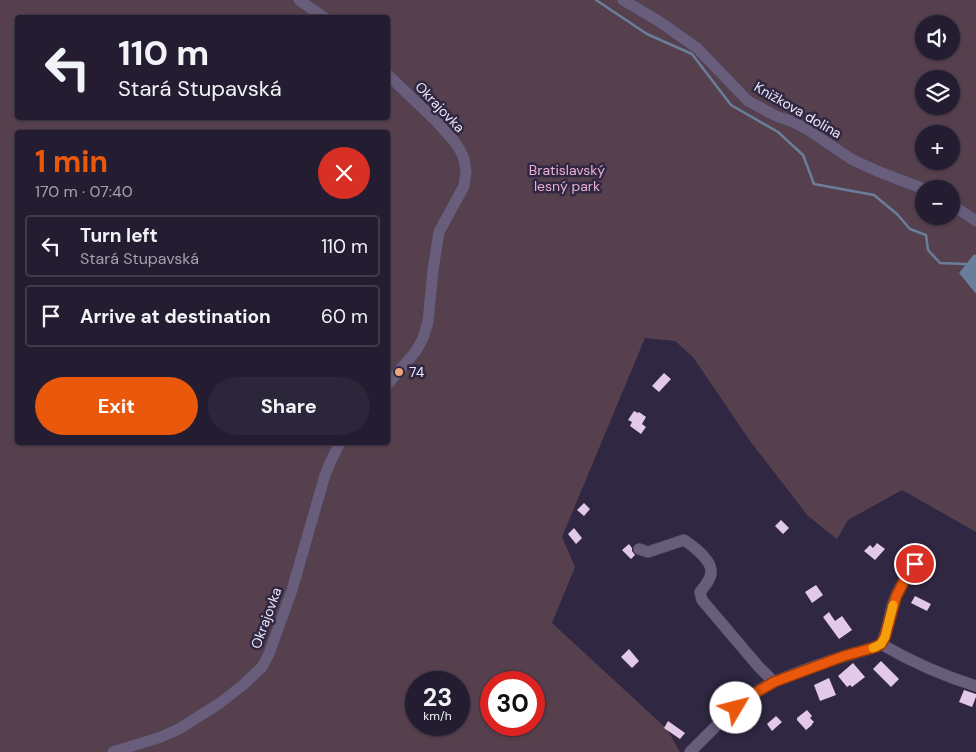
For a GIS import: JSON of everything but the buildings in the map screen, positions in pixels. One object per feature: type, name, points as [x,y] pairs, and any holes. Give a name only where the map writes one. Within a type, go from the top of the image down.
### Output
[{"type":"street","points":[[299,0],[321,15]]},
{"type":"street","name":"Knižkova dolina","points":[[623,0],[660,22],[697,48],[748,101],[810,131],[851,159],[915,186]]},
{"type":"street","name":"Okrajovka","points":[[390,77],[454,141],[464,159],[466,172],[464,186],[439,232],[428,322],[423,338],[416,351],[390,382]]},
{"type":"street","points":[[960,210],[976,221]]},
{"type":"street","name":"Okrajovka","points":[[114,752],[161,737],[179,729],[220,703],[262,667],[270,654],[292,590],[325,475],[339,445]]},
{"type":"street","points":[[639,549],[648,552],[684,540],[693,546],[708,562],[711,570],[710,578],[700,592],[702,600],[774,682]]},
{"type":"street","points":[[690,752],[736,708],[774,682],[881,644],[885,637],[896,597],[915,564]]},
{"type":"street","points":[[881,644],[927,667],[976,686]]},
{"type":"green space","name":"Bratislavský lesný park","points":[[0,0],[976,0],[976,255],[974,254],[959,273],[976,294],[976,532],[902,490],[848,520],[837,539],[808,516],[750,441],[693,357],[675,341],[645,338],[562,537],[575,567],[552,623],[667,729],[680,752],[0,752]]},
{"type":"water","points":[[974,254],[976,255],[976,294],[959,273]]},
{"type":"waterway","points":[[596,0],[647,34],[692,54],[731,105],[778,132],[803,155],[814,184],[874,195],[897,214],[910,229],[926,235],[928,250],[940,263],[966,264],[969,266]]},
{"type":"slow traffic","points":[[873,648],[881,644],[885,637],[893,605]]},
{"type":"place","name":"74","points":[[399,372]]},
{"type":"route","points":[[736,708],[774,682],[881,644],[885,637],[896,597],[915,564]]}]
